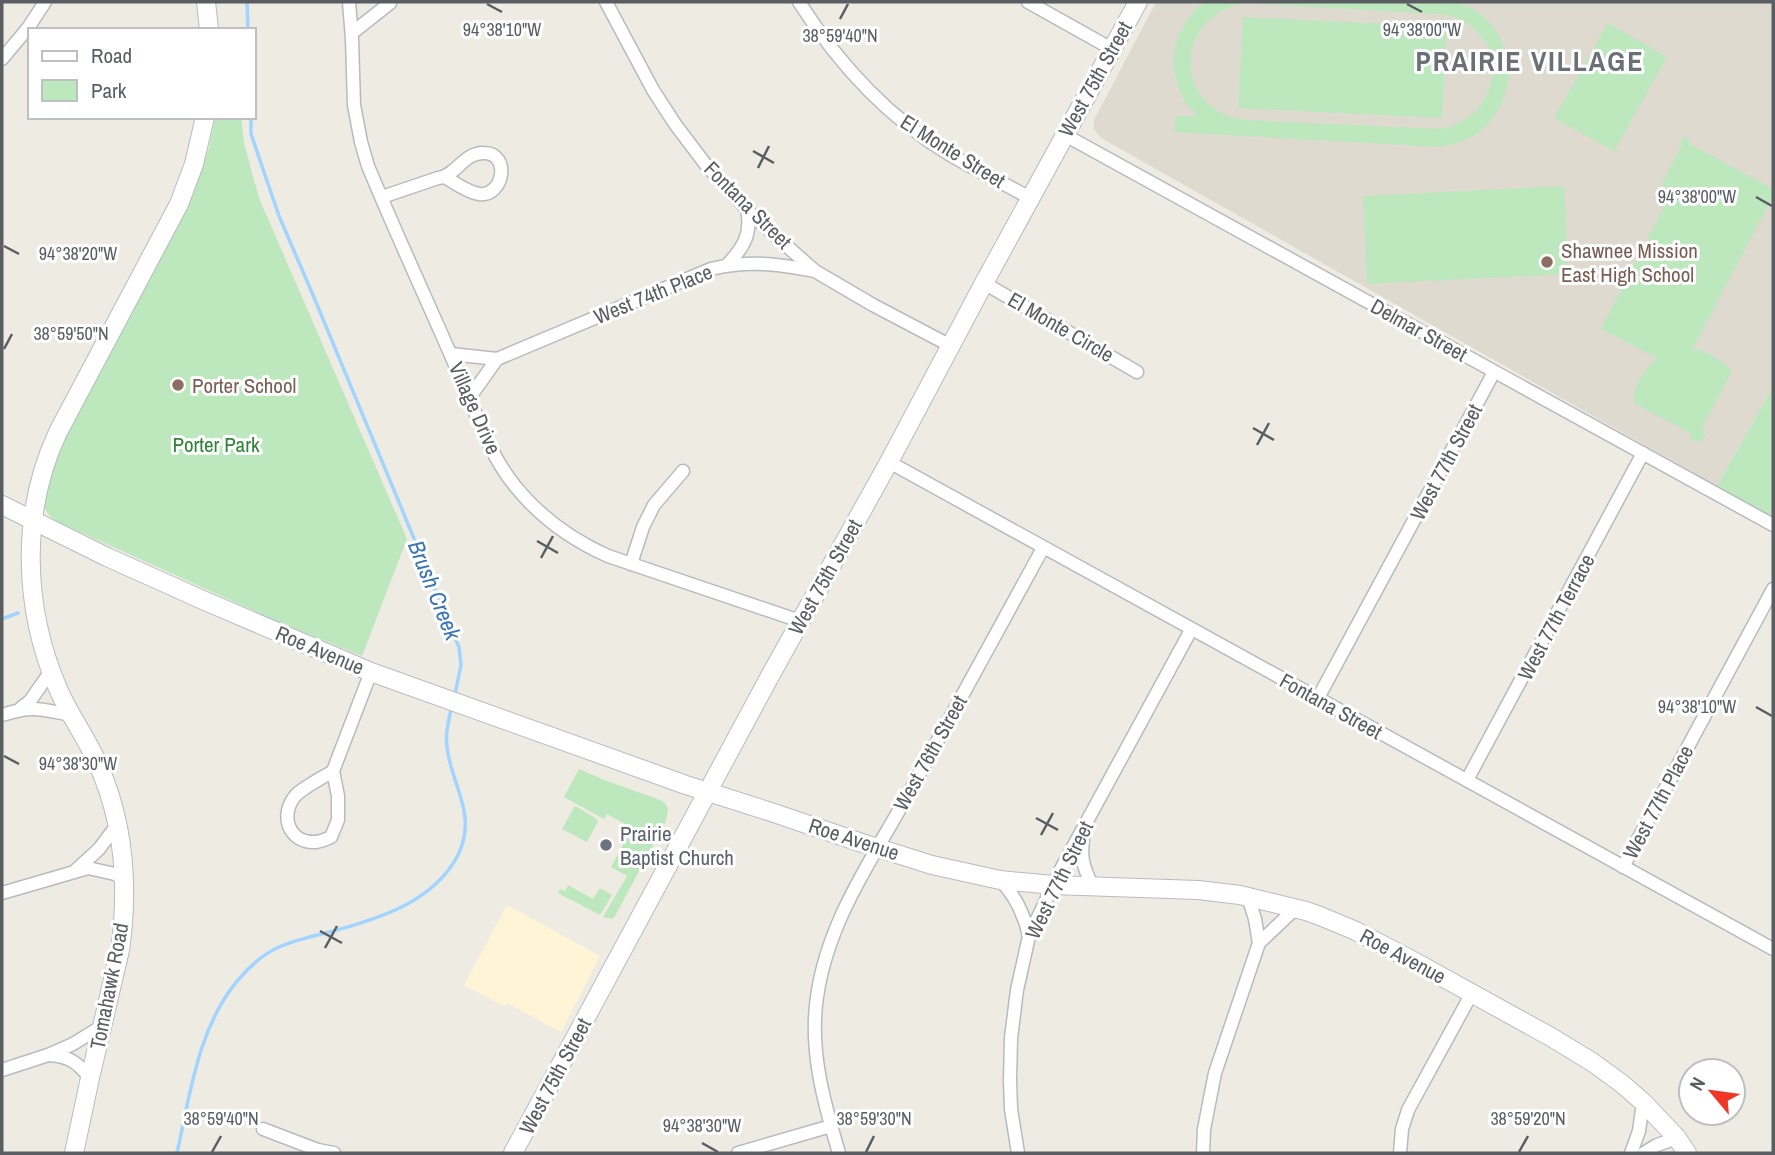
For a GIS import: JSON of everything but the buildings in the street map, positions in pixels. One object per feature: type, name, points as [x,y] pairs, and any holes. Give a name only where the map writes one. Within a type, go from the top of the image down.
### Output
[{"type":"main road","points":[[206,2],[209,28]]},
{"type":"main road","name":"West 75th Street","points":[[513,1153],[1138,2]]},
{"type":"main road","name":"Tomahawk Road","points":[[75,1153],[120,950],[125,880],[123,851],[117,825],[98,763],[71,715],[51,671],[42,641],[32,594],[30,568],[36,495],[53,442],[179,204],[201,141],[205,119]]},
{"type":"main road","name":"Roe Avenue","points":[[2,505],[33,522],[205,601],[371,672],[707,792],[877,848],[932,865],[1000,880],[1053,886],[1198,890],[1248,897],[1320,916],[1356,931],[1472,993],[1592,1062],[1643,1102],[1682,1146]]},
{"type":"street","points":[[2,59],[45,2]]},
{"type":"street","name":"Village Drive","points":[[349,2],[354,105],[360,142],[368,166],[494,452],[513,484],[540,513],[576,540],[608,556],[800,621]]},
{"type":"street","points":[[352,33],[393,2]]},
{"type":"street","name":"Fontana Street","points":[[606,2],[653,90],[675,124],[706,165],[747,209],[815,271],[951,346]]},
{"type":"street","name":"El Monte Street","points":[[799,2],[819,34],[873,96],[948,153],[1030,198]]},
{"type":"street","points":[[1027,2],[1112,49]]},
{"type":"street","name":"Delmar Street","points":[[1065,135],[1773,525]]},
{"type":"street","points":[[382,197],[445,177]]},
{"type":"street","points":[[727,265],[740,252],[747,237],[750,223],[747,209]]},
{"type":"street","name":"West 74th Place","points":[[451,355],[497,359],[727,265],[770,263],[815,271]]},
{"type":"street","name":"El Monte Circle","points":[[984,283],[1137,372]]},
{"type":"street","points":[[470,397],[497,359]]},
{"type":"street","name":"West 77th Street","points":[[1318,698],[1494,372]]},
{"type":"street","name":"West 77th Terrace","points":[[1467,780],[1643,453]]},
{"type":"street","name":"Fontana Street","points":[[889,462],[1773,949]]},
{"type":"street","points":[[631,564],[643,527],[654,505],[683,471]]},
{"type":"street","name":"West 76th Street","points":[[839,1153],[821,1089],[815,1044],[816,999],[822,966],[838,922],[877,848],[1043,548]]},
{"type":"street","name":"West 77th Place","points":[[1623,867],[1773,589]]},
{"type":"street","name":"West 77th Street","points":[[1018,1153],[1010,1080],[1011,1038],[1017,990],[1030,936],[1085,825],[1191,630]]},
{"type":"street","points":[[21,708],[51,671]]},
{"type":"street","points":[[333,771],[297,794],[289,805],[286,821],[293,833],[304,841],[318,843],[331,836],[338,820],[338,796],[333,771],[371,672]]},
{"type":"street","points":[[2,715],[21,708],[71,715]]},
{"type":"street","points":[[76,870],[99,849],[117,825]]},
{"type":"street","points":[[1085,825],[1081,850],[1084,870],[1093,887]]},
{"type":"street","points":[[2,893],[88,868],[105,871],[125,880]]},
{"type":"street","points":[[1000,880],[1015,897],[1030,936]]},
{"type":"street","points":[[1248,897],[1259,943]]},
{"type":"street","points":[[1203,1153],[1204,1129],[1215,1073],[1259,943],[1296,908]]},
{"type":"street","points":[[1399,1153],[1408,1110],[1472,993]]},
{"type":"street","points":[[2,1070],[73,1044],[102,1026]]},
{"type":"street","points":[[48,1055],[61,1055],[71,1059],[90,1078]]},
{"type":"street","points":[[1631,1153],[1639,1131],[1643,1102]]},
{"type":"street","points":[[738,1153],[831,1126]]},
{"type":"street","points":[[263,1129],[318,1152],[334,1153]]},
{"type":"street","points":[[1644,1153],[1657,1144],[1682,1146]]},
{"type":"shaded area","name":"Shawnee Mission East High School","points":[[1156,2],[1773,2],[1773,387],[1717,486],[1101,138],[1094,129],[1094,120]]},
{"type":"shaded area","points":[[507,905],[600,956],[561,1032],[507,1003],[504,1006],[464,985]]},
{"type":"green space","points":[[1203,2],[1458,2],[1478,12],[1492,26],[1503,43],[1508,62],[1508,82],[1503,101],[1492,119],[1476,134],[1440,147],[1174,132],[1176,116],[1198,116],[1187,104],[1178,86],[1174,60],[1179,35],[1193,12]],"holes":[[[1244,3],[1440,14],[1459,19],[1478,32],[1488,47],[1492,64],[1491,82],[1485,98],[1474,112],[1459,123],[1440,129],[1245,120],[1221,113],[1204,100],[1194,83],[1190,63],[1194,44],[1204,26],[1220,12]]]},
{"type":"green space","points":[[1243,17],[1447,27],[1442,118],[1238,108]]},
{"type":"green space","points":[[1608,23],[1667,57],[1614,151],[1554,118]]},
{"type":"green space","name":"Porter Park","points":[[215,119],[241,119],[244,143],[259,198],[407,539],[362,656],[272,619],[58,522],[49,515],[44,505],[49,479],[66,434],[189,204],[209,148]]},
{"type":"green space","points":[[1685,137],[1690,144],[1773,189],[1773,196],[1693,348],[1714,357],[1732,371],[1702,428],[1705,436],[1700,442],[1692,441],[1690,433],[1634,403],[1637,384],[1657,358],[1601,329],[1671,193],[1662,183],[1681,147],[1680,142]]},
{"type":"green space","points":[[1564,186],[1568,274],[1367,284],[1363,196]]},
{"type":"green space","points":[[1773,387],[1773,517],[1717,486]]},
{"type":"green space","points":[[579,769],[660,800],[668,808],[666,821],[612,919],[603,917],[627,876],[611,867],[632,828],[607,814],[604,819],[564,797]]},
{"type":"green space","points":[[575,806],[598,821],[587,842],[562,829]]},
{"type":"green space","points":[[568,885],[593,899],[600,888],[612,895],[600,915],[558,893],[561,889],[565,891]]},
{"type":"waterway","name":"Brush Creek","points":[[247,2],[248,28]]},
{"type":"waterway","name":"Brush Creek","points":[[251,119],[251,134],[279,216],[459,647],[461,665],[455,694]]},
{"type":"waterway","points":[[2,619],[18,613]]},
{"type":"waterway","name":"Brush Creek","points":[[177,1153],[197,1062],[213,1019],[224,999],[252,965],[279,947],[367,921],[420,897],[448,871],[458,855],[465,826],[462,800],[447,747],[452,705]]},
{"type":"place","name":"Shawnee Mission East High School","points":[[1547,262]]},
{"type":"place","name":"Porter School","points":[[178,385]]},
{"type":"place","name":"Prairie Baptist Church","points":[[606,845]]},
{"type":"district","name":"PRAIRIE VILLAGE","points":[[1530,61]]}]
